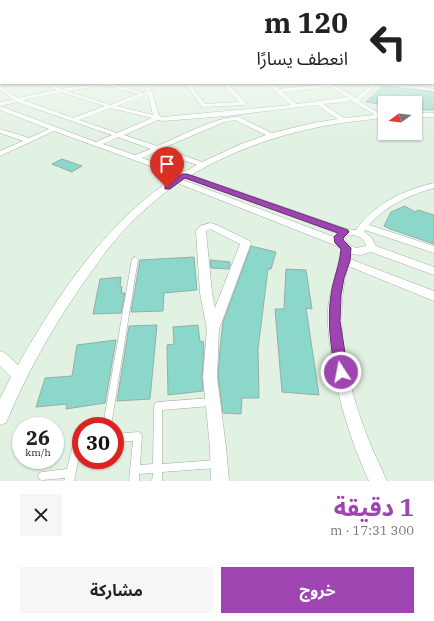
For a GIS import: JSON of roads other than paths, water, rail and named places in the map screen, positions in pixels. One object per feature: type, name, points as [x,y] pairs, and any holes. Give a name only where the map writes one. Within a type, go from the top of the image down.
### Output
[{"type":"street","points":[[8,93],[17,100],[204,165]]},
{"type":"street","points":[[0,104],[45,93]]},
{"type":"street","points":[[71,93],[109,106],[157,118],[172,119],[226,114],[237,115]]},
{"type":"street","points":[[72,120],[146,93]]},
{"type":"street","points":[[147,93],[157,118]]},
{"type":"street","points":[[195,93],[204,106],[243,103],[234,93]]},
{"type":"street","points":[[280,93],[296,106]]},
{"type":"street","points":[[345,93],[378,112]]},
{"type":"street","points":[[356,101],[365,93]]},
{"type":"street","points":[[135,158],[237,115],[279,108],[347,100],[350,97]]},
{"type":"street","points":[[229,104],[237,115],[270,135]]},
{"type":"street","points":[[319,104],[343,120]]},
{"type":"street","points":[[219,105],[226,114]]},
{"type":"street","points":[[0,108],[51,130],[181,178],[341,243],[434,296]]},
{"type":"street","points":[[422,111],[434,111]]},
{"type":"street","points":[[0,113],[97,144],[135,158],[341,243],[359,252],[364,252],[370,248]]},
{"type":"street","points":[[0,417],[6,395],[61,306],[94,260],[128,220],[145,204],[181,178],[204,165],[270,135],[307,126],[378,114]]},
{"type":"street","points":[[422,115],[434,115]]},
{"type":"street","points":[[97,144],[157,118]]},
{"type":"street","points":[[0,130],[30,142]]},
{"type":"street","points":[[0,154],[30,142],[51,130]]},
{"type":"street","points":[[341,243],[360,229],[369,217],[386,204],[406,193],[434,185]]},
{"type":"street","points":[[213,329],[246,243],[210,226],[202,228],[201,231],[204,280],[213,329],[210,376],[220,481]]},
{"type":"street","points":[[360,229],[370,241],[370,248]]},
{"type":"street","points":[[360,229],[434,250]]},
{"type":"street","points":[[341,243],[334,321],[338,358],[347,401],[363,448],[378,481]]},
{"type":"street","points":[[370,248],[434,272]]},
{"type":"street","points":[[0,357],[19,375]]},
{"type":"lane","points":[[109,417],[135,259]]},
{"type":"lane","points":[[157,481],[158,406],[212,402]]},
{"type":"lane","points":[[124,437],[138,436],[134,481]]},
{"type":"lane","points":[[135,470],[219,464]]},
{"type":"lane","points":[[42,476],[70,477]]}]
